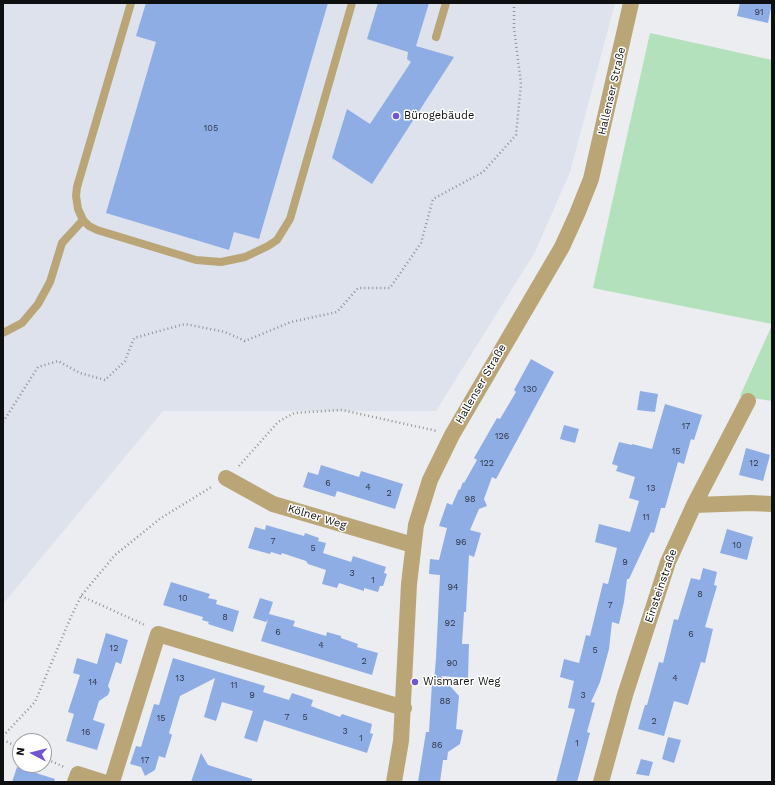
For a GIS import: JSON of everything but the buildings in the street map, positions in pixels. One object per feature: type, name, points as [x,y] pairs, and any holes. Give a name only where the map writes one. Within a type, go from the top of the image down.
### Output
[{"type":"street","name":"Hallenser Straße","points":[[394,782],[401,741],[404,708],[409,584],[416,525],[430,480],[452,435],[562,247],[577,214],[591,179],[631,3]]},
{"type":"street","name":"Einsteinstraße","points":[[601,782],[625,695],[668,562],[694,505],[748,401]]},
{"type":"street","name":"Kölner Weg","points":[[226,478],[273,504],[413,545]]},
{"type":"street","points":[[694,505],[751,503],[772,504]]},
{"type":"street","points":[[112,782],[158,634],[404,708]]},
{"type":"street","points":[[77,778],[103,782]]},
{"type":"lane","points":[[131,3],[77,187],[76,196],[78,208],[83,220],[89,226],[97,230],[207,262],[221,262],[245,257],[268,246],[277,240],[290,219],[352,3]]},
{"type":"lane","points":[[436,36],[446,3]]},
{"type":"lane","points":[[3,333],[22,323],[38,304],[50,282],[62,243],[83,220]]},
{"type":"path","points":[[3,422],[38,367],[58,361],[80,373],[104,380],[125,362],[134,338],[185,324],[225,332],[245,341],[291,322],[337,312],[358,288],[390,288],[421,243],[434,198],[483,172],[516,135],[521,84],[514,28],[514,3]]},
{"type":"path","points":[[3,736],[35,702],[70,619],[82,596],[115,555],[161,518],[226,478],[242,463],[278,422],[294,413],[342,410],[452,435]]},
{"type":"path","points":[[82,596],[153,628],[158,634]]},
{"type":"path","points":[[52,763],[77,778]]},
{"type":"shaded area","points":[[3,3],[615,3],[570,172],[535,252],[436,411],[163,411],[3,604]]},
{"type":"green space","points":[[650,33],[772,60],[772,324],[593,288]]},
{"type":"green space","points":[[772,325],[772,401],[740,396]]},
{"type":"place","name":"Bürogebäude","points":[[396,116]]},
{"type":"place","name":"Wismarer Weg","points":[[415,682]]}]
